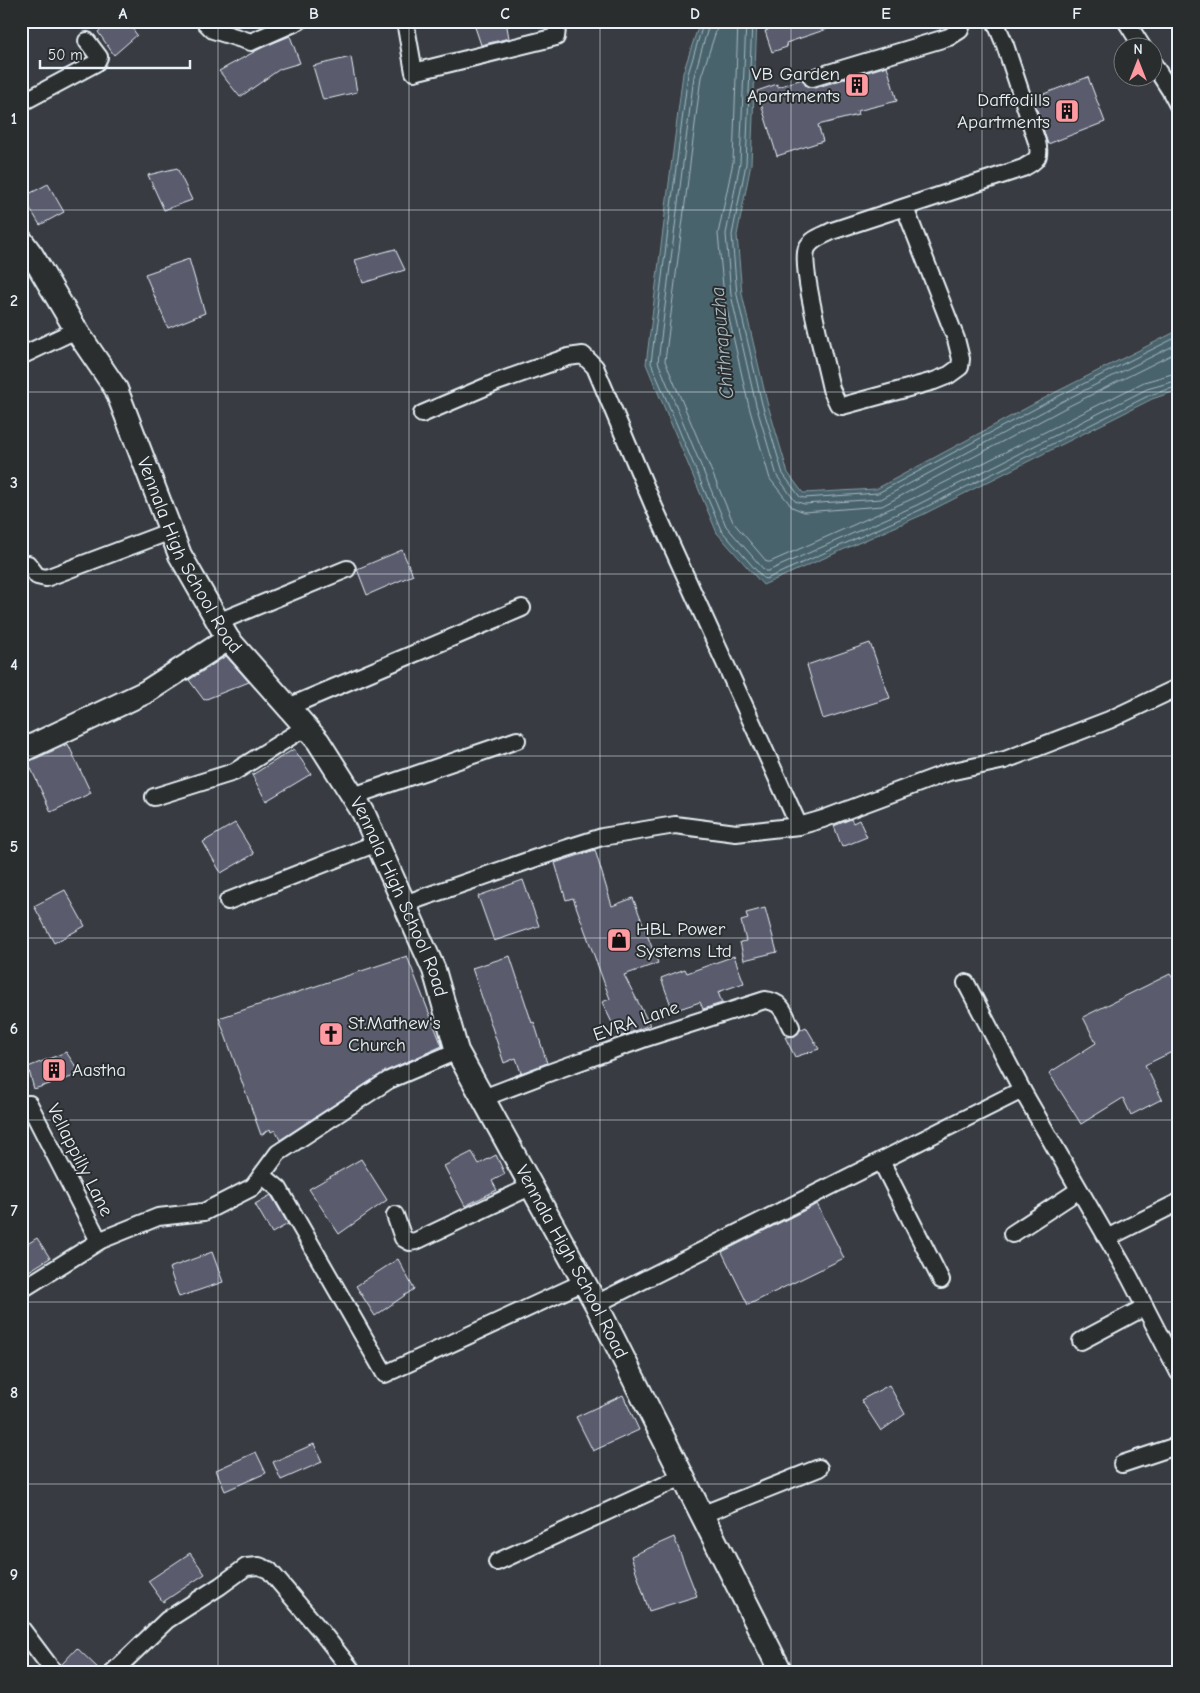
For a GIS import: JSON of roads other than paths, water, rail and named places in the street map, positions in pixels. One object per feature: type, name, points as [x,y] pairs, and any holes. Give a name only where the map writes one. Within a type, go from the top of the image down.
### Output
[{"type":"main road","name":"Vennala High School Road","points":[[27,247],[76,330],[116,390],[180,554],[223,630],[318,741],[364,812],[434,970],[458,1050],[506,1142],[596,1304],[781,1672]]},
{"type":"main road","points":[[21,751],[146,692],[223,630]]},
{"type":"street","points":[[204,21],[213,30],[251,42],[299,21]]},
{"type":"street","points":[[405,21],[414,72],[556,37],[558,21]]},
{"type":"street","points":[[812,78],[950,36],[960,30],[963,21]]},
{"type":"street","points":[[905,208],[956,339],[961,359],[960,367],[949,375],[934,380],[842,406],[838,404],[831,388],[806,275],[806,252],[813,240],[905,208],[1023,168],[1038,158],[1037,142],[1005,45],[995,21]]},
{"type":"street","points":[[1126,21],[1137,38]]},
{"type":"street","points":[[21,103],[96,64],[99,57],[87,41]]},
{"type":"street","points":[[1162,78],[1179,108]]},
{"type":"street","points":[[21,356],[76,330]]},
{"type":"street","points":[[422,414],[497,382],[568,357],[583,355],[595,367],[654,507],[799,826]]},
{"type":"street","points":[[28,564],[37,576],[46,578],[171,530]]},
{"type":"street","points":[[223,630],[347,570]]},
{"type":"street","points":[[288,707],[522,608]]},
{"type":"street","points":[[404,904],[602,837],[675,825],[736,833],[799,826],[950,772],[1005,760],[1109,720],[1179,687]]},
{"type":"street","points":[[154,797],[234,772],[306,727]]},
{"type":"street","points":[[353,796],[517,740]]},
{"type":"street","points":[[228,901],[377,843]]},
{"type":"street","points":[[966,983],[1022,1090],[1107,1238],[1179,1372]]},
{"type":"street","name":"EVRA Lane","points":[[483,1098],[643,1039],[765,1000],[774,1001],[781,1006],[791,1027]]},
{"type":"street","points":[[23,1285],[99,1241],[158,1217],[204,1212],[253,1187],[278,1153],[388,1080],[458,1050]]},
{"type":"street","points":[[596,1304],[1022,1090]]},
{"type":"street","name":"Vellappilly Lane","points":[[21,1105],[29,1104],[99,1241]]},
{"type":"street","points":[[881,1161],[941,1280]]},
{"type":"street","points":[[262,1175],[279,1189],[385,1374],[584,1282]]},
{"type":"street","points":[[395,1215],[403,1238],[410,1242],[416,1241],[532,1186]]},
{"type":"street","points":[[1012,1234],[1079,1190]]},
{"type":"street","points":[[1107,1238],[1179,1202]]},
{"type":"street","points":[[1081,1341],[1145,1307]]},
{"type":"street","points":[[1122,1464],[1179,1445]]},
{"type":"street","points":[[702,1515],[818,1468]]},
{"type":"street","points":[[497,1562],[682,1477]]},
{"type":"street","points":[[113,1672],[167,1620],[246,1567],[259,1566],[270,1570],[353,1672]]},
{"type":"street","points":[[21,1628],[54,1672]]},
{"type":"water","name":"Chithrapuzha","points":[[700,21],[757,21],[751,164],[737,235],[742,294],[767,402],[788,473],[803,493],[876,489],[1056,392],[1179,330],[1179,390],[1152,399],[922,515],[763,585],[717,533],[646,364],[683,73]]},
{"type":"place","name":"VB Garden Apartments","points":[[857,85]]},
{"type":"place","name":"Daffodills Apartments","points":[[1067,111]]},
{"type":"place","name":"HBL Power Systems Ltd","points":[[619,940]]},
{"type":"place","name":"St.Mathew's Church","points":[[331,1034]]},
{"type":"place","name":"Aastha","points":[[54,1070]]}]
